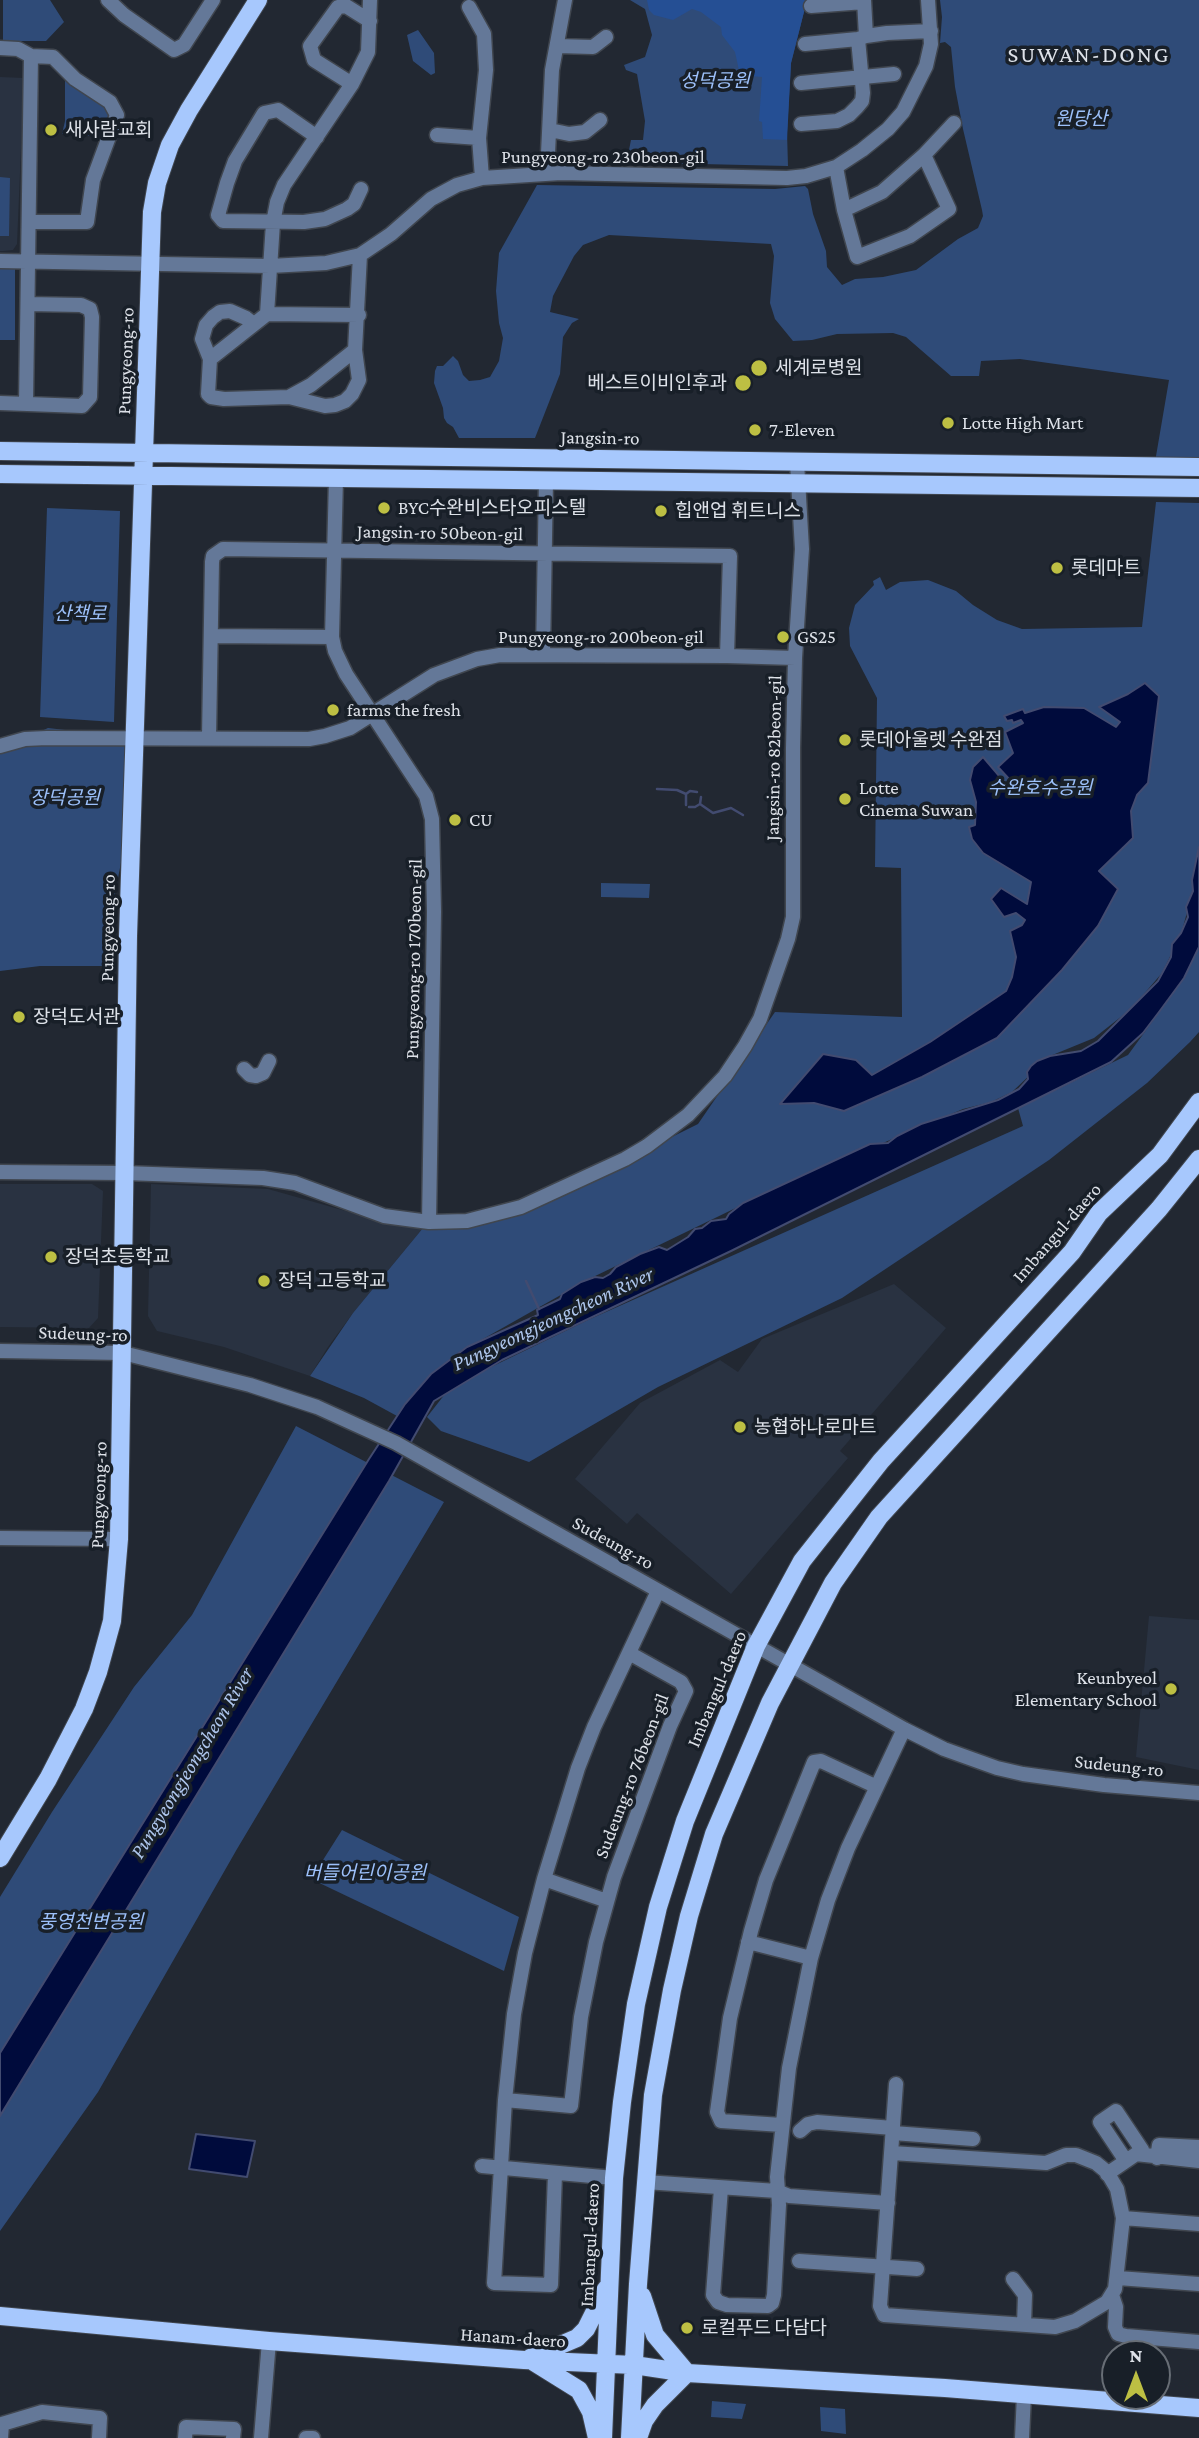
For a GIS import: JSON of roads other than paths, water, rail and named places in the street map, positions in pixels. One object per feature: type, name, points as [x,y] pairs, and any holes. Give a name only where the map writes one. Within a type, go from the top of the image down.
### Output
[{"type":"main road","name":"Pungyeong-ro","points":[[0,1858],[48,1779],[92,1690],[112,1621],[119,1539],[134,738],[152,212],[157,183],[170,145],[258,0]]},
{"type":"main road","name":"Jangsin-ro","points":[[0,451],[1199,467]]},
{"type":"main road","points":[[0,474],[1199,488]]},
{"type":"main road","name":"Imbangul-daero","points":[[603,2438],[614,2178],[621,2102],[636,2004],[658,1907],[685,1821],[756,1646],[802,1561],[881,1461],[1072,1252],[1099,1213],[1160,1155],[1199,1102]]},
{"type":"main road","points":[[630,2438],[638,2284],[653,2095],[672,1990],[689,1916],[714,1834],[789,1664],[833,1583],[879,1517],[1158,1209],[1199,1159]]},
{"type":"main road","points":[[528,2361],[577,2337],[586,2329],[609,2283]]},
{"type":"main road","points":[[638,2284],[655,2335],[687,2373],[655,2405],[644,2421],[638,2438]]},
{"type":"main road","name":"Hanam-daero","points":[[0,2316],[528,2361],[634,2365],[687,2373],[1199,2408]]},
{"type":"main road","points":[[528,2361],[579,2390],[591,2412],[597,2438]]},
{"type":"street","points":[[108,0],[124,15],[177,50],[184,45],[213,0]]},
{"type":"street","points":[[267,314],[273,223],[284,185],[352,84],[368,52],[370,0]]},
{"type":"street","points":[[547,174],[550,95],[565,0]]},
{"type":"street","name":"Pungyeong-ro 230beon-gil","points":[[0,261],[270,266],[326,263],[360,255],[391,234],[431,200],[457,185],[482,177],[547,174],[806,176],[836,167],[876,140],[903,112],[926,66],[931,31],[928,0]]},
{"type":"street","points":[[801,124],[837,121],[849,115],[862,101],[864,1],[811,6]]},
{"type":"street","points":[[352,84],[314,60],[310,46],[338,7],[345,6],[370,20]]},
{"type":"street","points":[[469,7],[484,34],[486,70],[480,138],[482,177]]},
{"type":"street","points":[[806,44],[931,31]]},
{"type":"street","points":[[557,46],[593,47],[606,37]]},
{"type":"street","points":[[0,48],[18,49],[31,56],[53,57],[75,79],[110,102],[117,115],[93,180],[87,222],[29,222]]},
{"type":"street","points":[[26,403],[31,56]]},
{"type":"street","points":[[801,83],[894,74]]},
{"type":"street","points":[[317,137],[278,110],[264,113],[235,162],[218,215],[223,221],[304,222],[337,215],[354,204],[361,189]]},
{"type":"street","points":[[550,130],[569,134],[585,132],[600,120]]},
{"type":"street","points":[[844,210],[882,192],[924,155],[954,123]]},
{"type":"street","points":[[437,135],[480,138]]},
{"type":"street","points":[[836,167],[857,257],[910,236],[949,209],[924,155]]},
{"type":"street","points":[[254,324],[230,311],[220,312],[205,325],[202,339],[210,359],[208,394],[211,397],[289,397],[325,406],[345,401],[359,380],[355,349],[359,315],[360,255]]},
{"type":"street","points":[[0,403],[82,406],[87,402],[91,391],[90,309],[82,305],[28,303]]},
{"type":"street","points":[[210,359],[267,314],[359,315]]},
{"type":"street","points":[[289,397],[312,385],[355,349]]},
{"type":"street","name":"Jangsin-ro 82beon-gil","points":[[429,1222],[467,1221],[494,1216],[521,1207],[625,1159],[669,1130],[698,1106],[725,1076],[746,1046],[760,1019],[793,917],[795,658],[802,549],[801,503],[796,483],[797,462]]},
{"type":"street","name":"Jangsin-ro 50beon-gil","points":[[336,478],[332,636],[339,662],[371,714]]},
{"type":"street","points":[[543,654],[546,480]]},
{"type":"street","name":"Jangsin-ro 50beon-gil","points":[[211,636],[213,556],[223,549],[730,556],[727,656]]},
{"type":"street","points":[[209,737],[211,636],[332,636]]},
{"type":"street","name":"Pungyeong-ro 200beon-gil","points":[[0,746],[25,739],[309,739],[339,733],[434,675],[477,659],[500,655],[795,658]]},
{"type":"street","name":"Pungyeong-ro 170beon-gil","points":[[371,714],[426,796],[432,819],[434,912],[429,1222]]},
{"type":"street","points":[[244,1069],[250,1075],[262,1073],[269,1060]]},
{"type":"street","points":[[0,1172],[263,1178],[295,1183],[384,1216],[429,1222]]},
{"type":"street","name":"Sudeung-ro","points":[[0,1351],[123,1353],[250,1385],[343,1417],[396,1443],[904,1729],[977,1762],[1023,1774],[1104,1786],[1199,1793]]},
{"type":"street","points":[[0,1538],[119,1539]]},
{"type":"street","points":[[555,2174],[551,2285],[494,2283],[505,2100],[514,2014],[522,1969],[544,1879],[583,1755],[659,1591]]},
{"type":"street","name":"Sudeung-ro 76beon-gil","points":[[505,2100],[571,2106],[581,2017],[607,1901],[633,1823],[686,1691],[681,1682],[629,1653]]},
{"type":"street","points":[[721,2188],[713,2295],[719,2302],[727,2305],[768,2306],[772,2303],[779,2206],[777,2191],[789,2068],[811,1958],[828,1900],[875,1786],[904,1729]]},
{"type":"street","points":[[782,2126],[721,2121],[717,2112],[730,2018],[748,1942],[766,1880],[814,1762],[821,1761],[875,1786]]},
{"type":"street","points":[[544,1879],[607,1901]]},
{"type":"street","points":[[748,1942],[811,1958]]},
{"type":"street","points":[[892,2153],[1046,2164],[1066,2155],[1076,2155],[1096,2163],[1117,2189],[1123,2218],[1118,2278],[1112,2295],[1107,2302],[1075,2321],[1055,2327],[884,2315],[880,2306],[896,2084]]},
{"type":"street","points":[[800,2131],[808,2124],[817,2122],[973,2139]]},
{"type":"street","points":[[1157,2158],[1158,2145],[1199,2147]]},
{"type":"street","points":[[1107,2174],[1131,2157],[1199,2161]]},
{"type":"street","points":[[482,2166],[614,2178]]},
{"type":"street","points":[[645,2182],[777,2191],[789,2196],[888,2203]]},
{"type":"street","points":[[1123,2218],[1199,2224]]},
{"type":"street","points":[[799,2261],[917,2269]]},
{"type":"street","points":[[1118,2278],[1199,2284]]},
{"type":"street","points":[[1013,2279],[1025,2295],[1024,2325]]},
{"type":"street","points":[[1112,2295],[1116,2307],[1115,2327],[1118,2334],[1199,2342]]},
{"type":"street","points":[[261,2438],[269,2340]]},
{"type":"street","points":[[1022,2438],[1024,2394]]},
{"type":"street","points":[[1,2438],[2,2424],[42,2412],[100,2418],[99,2438]]},
{"type":"street","points":[[185,2438],[186,2427],[234,2429],[233,2438]]},
{"type":"street","points":[[306,2438],[313,2438]]},
{"type":"water","name":"수완호수공원","points":[[1145,683],[1159,696],[1148,783],[1137,795],[1131,811],[1133,838],[1099,871],[1118,889],[1098,926],[1062,970],[997,1038],[922,1077],[844,1111],[814,1103],[780,1104],[823,1054],[856,1060],[872,1075],[930,1042],[1006,991],[1016,957],[1010,931],[1022,925],[1025,920],[1016,913],[1004,917],[991,899],[1001,888],[1027,904],[1031,882],[983,853],[972,839],[969,827],[975,825],[976,802],[970,780],[973,767],[983,757],[1006,784],[1011,781],[998,767],[1013,753],[1005,732],[1023,723],[1021,720],[1013,723],[1012,720],[1007,721],[1004,716],[1023,709],[1025,713],[1044,707],[1084,708],[1116,727],[1120,722],[1099,707]]},
{"type":"water","name":"Pungyeongjeongcheon River","points":[[1199,847],[1199,947],[1184,978],[1143,1033],[1111,1062],[731,1251],[502,1360],[434,1401],[389,1481],[0,2116],[0,2053],[369,1459],[405,1404],[431,1374],[467,1347],[538,1315],[537,1310],[560,1299],[562,1294],[581,1282],[595,1277],[603,1278],[616,1267],[640,1254],[659,1247],[667,1250],[688,1237],[695,1229],[702,1228],[711,1221],[726,1219],[743,1203],[870,1144],[888,1143],[921,1124],[998,1100],[1019,1089],[1028,1079],[1027,1072],[1037,1061],[1081,1051],[1098,1041],[1158,981],[1171,957],[1172,944],[1181,933],[1188,917],[1186,907],[1193,891],[1192,880]]},
{"type":"water","points":[[196,2134],[255,2141],[247,2177],[189,2169]]},
{"type":"waterway","points":[[657,789],[677,790],[686,794],[690,791],[697,792]]},
{"type":"waterway","points":[[686,795],[686,805]]},
{"type":"waterway","points":[[701,797],[700,804],[713,813],[731,808],[743,815]]},
{"type":"waterway","points":[[689,807],[700,804]]},
{"type":"waterway","name":"Pungyeongjeongcheon River","points":[[526,1281],[539,1309]]},
{"type":"place","name":"새사람교회","points":[[51,130]]},
{"type":"place","name":"세계로병원","points":[[759,368]]},
{"type":"place","name":"베스트이비인후과","points":[[743,383]]},
{"type":"place","name":"Lotte High Mart","points":[[948,423]]},
{"type":"place","name":"7-Eleven","points":[[755,430]]},
{"type":"place","name":"BYC수완비스타오피스텔","points":[[384,508]]},
{"type":"place","name":"힙앤업 휘트니스","points":[[661,511]]},
{"type":"place","name":"롯데마트","points":[[1057,568]]},
{"type":"place","name":"GS25","points":[[783,637]]},
{"type":"place","name":"farms the fresh","points":[[333,710]]},
{"type":"place","name":"롯데아울렛 수완점","points":[[845,740]]},
{"type":"place","name":"Lotte Cinema Suwan","points":[[845,799]]},
{"type":"place","name":"CU","points":[[455,820]]},
{"type":"place","name":"장덕도서관","points":[[19,1017]]},
{"type":"place","name":"장덕초등학교","points":[[51,1257]]},
{"type":"place","name":"장덕 고등학교","points":[[264,1281]]},
{"type":"place","name":"농협하나로마트","points":[[740,1427]]},
{"type":"place","name":"Keunbyeol Elementary School","points":[[1171,1689]]},
{"type":"place","name":"로컬푸드 다담다","points":[[687,2328]]},
{"type":"district","name":"SUWAN-DONG","points":[[1089,55]]},
{"type":"park label","name":"성덕공원","points":[[715,81]]},
{"type":"park label","name":"원당산","points":[[1081,119]]},
{"type":"park label","name":"산책로","points":[[80,614]]},
{"type":"park label","name":"장덕공원","points":[[65,798]]},
{"type":"park label","name":"버들어린이공원","points":[[365,1873]]},
{"type":"park label","name":"풍영천변공원","points":[[91,1922]]}]
